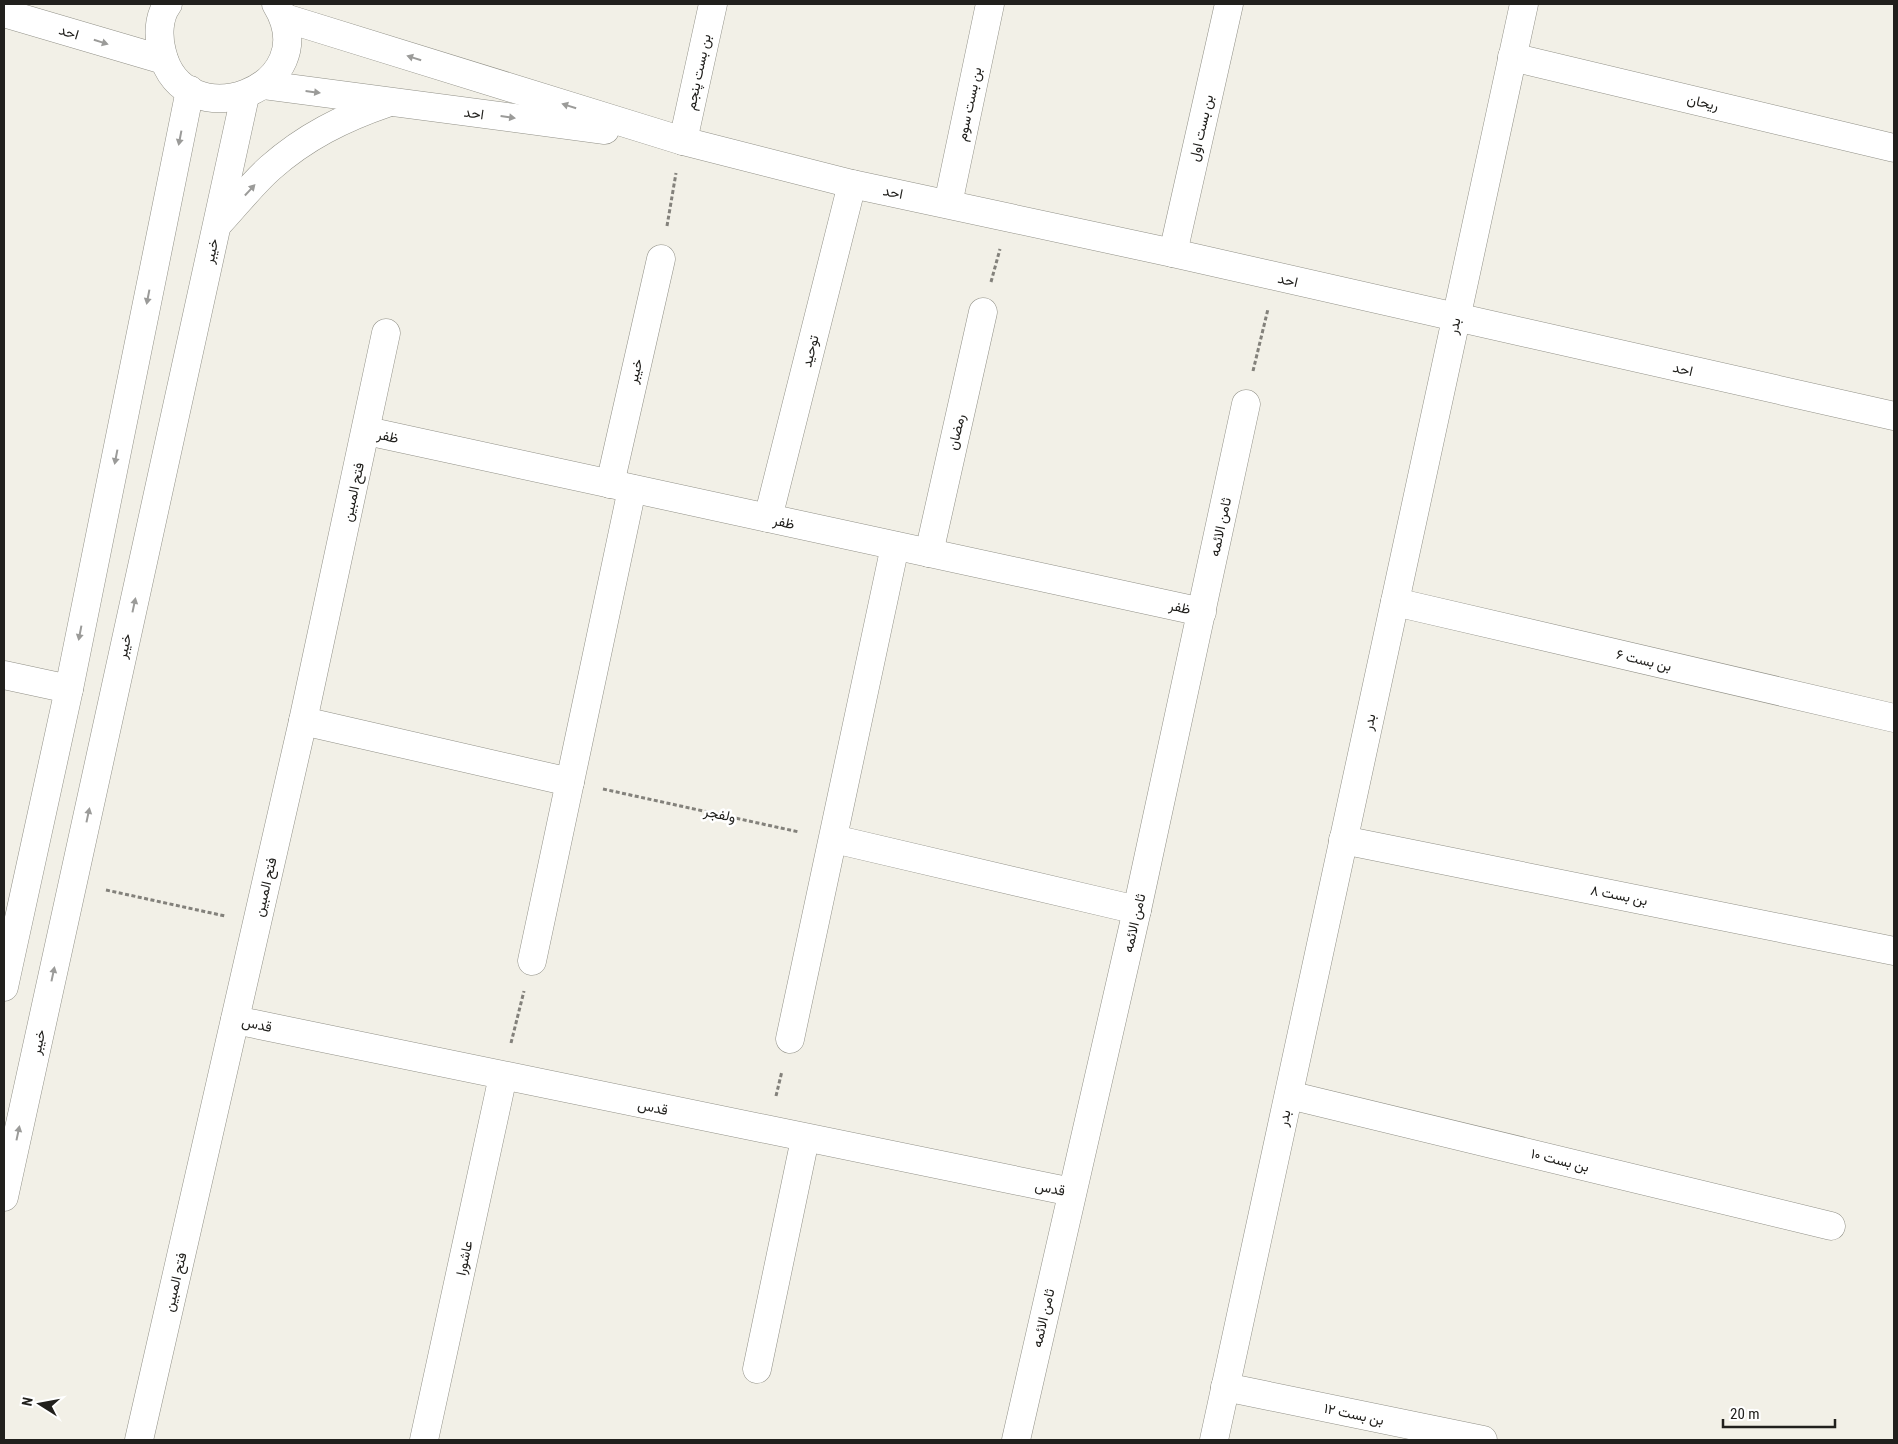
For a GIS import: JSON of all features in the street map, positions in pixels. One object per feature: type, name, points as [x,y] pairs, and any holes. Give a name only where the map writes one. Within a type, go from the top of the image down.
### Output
[{"type":"street","points":[[5,977],[69,689],[190,90],[174,78],[164,60],[160,43],[160,25],[168,4]]},
{"type":"street","name":"بن بست پنجم","points":[[683,140],[713,4]]},
{"type":"street","name":"بن بست سوم","points":[[948,204],[990,4]]},
{"type":"street","name":"بن بست اول","points":[[1173,253],[1229,4]]},
{"type":"street","name":"بدر","points":[[1214,1440],[1524,4]]},
{"type":"street","points":[[255,90],[280,66],[287,43],[281,11]]},
{"type":"street","name":"احد","points":[[281,11],[683,140],[852,184],[1173,253],[1894,416]]},
{"type":"street","name":"احد","points":[[4,13],[164,60]]},
{"type":"street","name":"ریحان","points":[[1512,57],[1894,148]]},
{"type":"street","name":"احد","points":[[190,90],[217,100],[255,90],[391,102],[683,140]]},
{"type":"street","name":"خیبر","points":[[4,1197],[217,225],[255,90]]},
{"type":"street","points":[[217,225],[269,169],[300,144],[325,128],[391,102]]},
{"type":"street","name":"توحید","points":[[768,518],[852,184]]},
{"type":"street","name":"خیبر","points":[[532,961],[570,782],[661,259]]},
{"type":"street","name":"رمضان","points":[[930,553],[983,312]]},
{"type":"street","name":"فتح المبین","points":[[139,1440],[303,721],[367,431],[386,333]]},
{"type":"street","name":"ثامن الائمه","points":[[1016,1440],[1137,910],[1246,404]]},
{"type":"street","name":"ظفر","points":[[367,431],[1202,612]]},
{"type":"street","points":[[790,1039],[895,546]]},
{"type":"street","name":"بن بست ۶","points":[[1395,602],[1894,718]]},
{"type":"street","points":[[4,675],[69,689]]},
{"type":"street","points":[[303,721],[570,782]]},
{"type":"street","points":[[834,839],[1137,910]]},
{"type":"street","name":"بن بست ۸","points":[[1343,840],[1894,951]]},
{"type":"street","name":"قدس","points":[[235,1020],[767,1131],[1072,1192]]},
{"type":"street","name":"عاشورا","points":[[424,1440],[503,1076]]},
{"type":"street","name":"بن بست ۱۰","points":[[1289,1095],[1830,1226]]},
{"type":"street","points":[[757,1370],[805,1138]]},
{"type":"street","name":"بن بست ۱۲","points":[[1225,1388],[1482,1440]]},
{"type":"path","points":[[661,259],[683,140]]},
{"type":"path","points":[[983,312],[1008,217]]},
{"type":"path","points":[[1246,404],[1276,277]]},
{"type":"path","name":"ولفجر","points":[[570,782],[834,839]]},
{"type":"path","points":[[73,883],[257,923]]},
{"type":"path","points":[[503,1076],[532,961]]},
{"type":"path","points":[[767,1131],[790,1039]]}]
